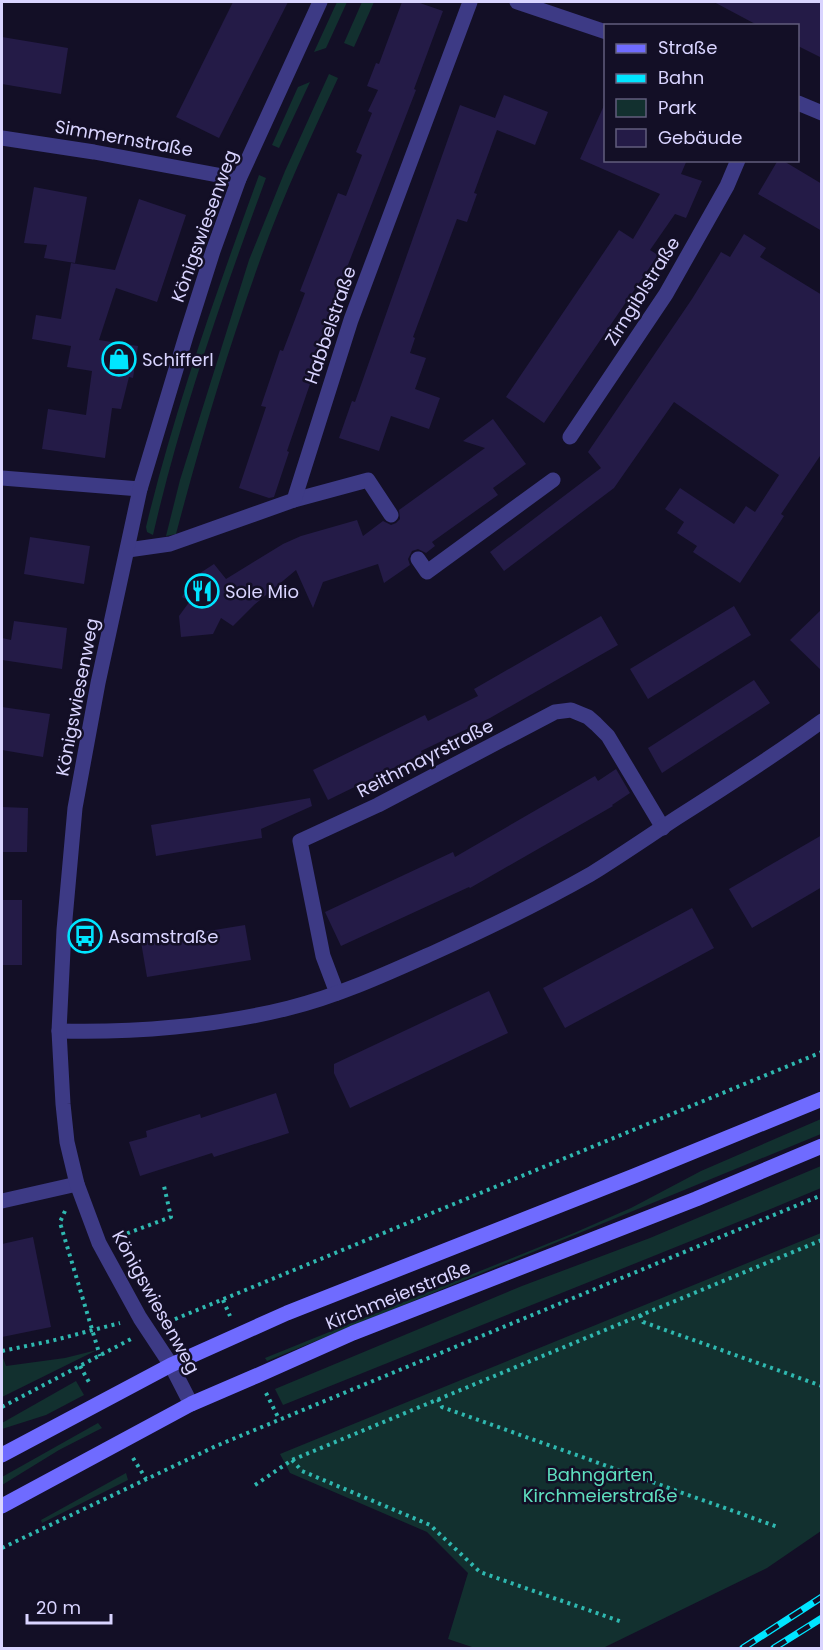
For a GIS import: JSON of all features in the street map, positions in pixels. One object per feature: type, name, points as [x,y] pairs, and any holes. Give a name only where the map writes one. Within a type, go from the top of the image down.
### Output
[{"type":"main road","name":"Kirchmeierstraße","points":[[2,1455],[171,1365],[287,1312],[634,1176],[822,1099]]},
{"type":"main road","name":"Kirchmeierstraße","points":[[2,1506],[191,1404],[354,1333],[696,1199],[822,1146]]},
{"type":"street","name":"Königswiesenweg","points":[[191,1404],[171,1365],[144,1324],[99,1243],[77,1184],[67,1142],[59,1031],[64,930],[75,808],[98,683],[140,489],[210,261],[239,179],[320,2]]},
{"type":"street","name":"Habbelstraße","points":[[294,500],[351,320],[470,2]]},
{"type":"street","points":[[517,2],[604,31]]},
{"type":"street","points":[[799,103],[822,113]]},
{"type":"street","name":"Simmernstraße","points":[[2,138],[94,152],[239,179]]},
{"type":"street","name":"Zirngiblstraße","points":[[570,436],[666,294],[727,186],[737,162]]},
{"type":"street","points":[[2,478],[140,489]]},
{"type":"street","points":[[128,550],[170,544],[294,500],[368,480],[391,515]]},
{"type":"street","points":[[418,559],[427,572],[553,480]]},
{"type":"street","name":"Reithmayrstraße","points":[[338,993],[323,956],[300,841],[378,805],[555,712],[571,710],[588,717],[608,736],[663,828]]},
{"type":"street","points":[[59,1031],[94,1032],[222,1021],[290,1008],[338,993],[407,965],[519,912],[590,874],[756,767],[822,721]]},
{"type":"street","points":[[2,1201],[77,1184]]},
{"type":"path","points":[[86,936],[94,936]]},
{"type":"path","points":[[2,1407],[100,1356],[144,1324],[822,1052]]},
{"type":"path","points":[[129,1232],[171,1217],[164,1186]]},
{"type":"path","points":[[2,1548],[216,1446],[822,1195]]},
{"type":"path","points":[[60,1222],[100,1356]]},
{"type":"path","points":[[255,1485],[292,1460],[822,1240]]},
{"type":"path","points":[[640,1315],[643,1322],[822,1386]]},
{"type":"path","points":[[2,1351],[91,1331],[144,1324]]},
{"type":"path","points":[[438,1399],[442,1407],[778,1527]]},
{"type":"path","points":[[292,1460],[302,1471],[430,1525],[480,1572],[622,1622]]},
{"type":"green space","points":[[337,2],[347,2],[326,48],[314,52]]},
{"type":"green space","points":[[362,2],[374,2],[354,47],[344,43]]},
{"type":"green space","points":[[329,74],[338,78],[296,170],[268,239],[225,364],[176,534],[166,536],[180,480],[249,260],[285,171]]},
{"type":"green space","points":[[310,82],[279,148],[272,145],[298,87]]},
{"type":"green space","points":[[259,175],[266,178],[190,399],[153,535],[147,532],[146,527],[183,393]]},
{"type":"green space","points":[[821,1119],[821,1134],[267,1361],[265,1358],[574,1233],[631,1208],[701,1171]]},
{"type":"green space","points":[[821,1166],[821,1188],[773,1208],[283,1405],[275,1389],[522,1286],[650,1238]]},
{"type":"green space","name":"Bahngarten Kirchmeierstraße","points":[[821,1233],[821,1531],[767,1568],[603,1648],[475,1648],[448,1639],[468,1573],[427,1532],[290,1473],[280,1454]]},
{"type":"green space","points":[[97,1350],[2,1397],[2,1355],[6,1366],[65,1358]]},
{"type":"green space","points":[[76,1381],[84,1395],[46,1415],[2,1429],[2,1423]]},
{"type":"green space","points":[[98,1423],[102,1428],[59,1450],[2,1485],[2,1477]]},
{"type":"green space","points":[[126,1473],[128,1480],[42,1523],[41,1520]]},
{"type":"building","points":[[233,2],[288,2],[219,138],[176,117]]},
{"type":"building","points":[[402,2],[417,2],[443,11],[414,89],[416,90],[317,350],[321,352],[287,451],[289,452],[274,497],[269,498],[239,488],[266,407],[261,406],[280,350],[283,351],[305,293],[300,291],[338,193],[346,196],[362,155],[356,152],[372,113],[368,111],[378,90],[367,86],[376,63],[379,64]]},
{"type":"building","points":[[714,2],[822,2],[822,58],[799,46],[799,24],[755,24]]},
{"type":"building","points":[[2,37],[68,48],[61,94],[2,84]]},
{"type":"building","points":[[504,95],[548,112],[535,145],[497,130],[474,193],[477,194],[467,222],[457,219],[413,337],[415,338],[410,353],[426,358],[415,389],[440,398],[429,429],[391,416],[379,451],[339,438],[352,401],[355,402],[460,105],[495,118]]},
{"type":"building","points":[[604,105],[604,162],[686,162],[681,174],[702,181],[686,218],[675,214],[650,250],[658,255],[544,423],[506,397],[619,230],[633,239],[660,194],[580,159]]},
{"type":"building","points":[[777,162],[785,162],[822,184],[822,231],[758,194]]},
{"type":"building","points":[[34,187],[87,197],[75,263],[44,258],[47,245],[24,243]]},
{"type":"building","points":[[139,199],[186,215],[157,302],[116,288],[99,340],[138,346],[133,378],[129,377],[121,409],[112,408],[105,458],[42,449],[48,409],[86,415],[92,371],[67,367],[71,346],[32,339],[36,315],[61,319],[71,263],[115,270]]},
{"type":"building","points":[[744,234],[766,248],[760,257],[822,295],[822,453],[781,514],[784,516],[740,583],[693,552],[697,546],[677,533],[684,522],[665,509],[680,488],[734,524],[746,506],[755,512],[779,475],[674,402],[614,488],[504,571],[490,552],[601,468],[588,452],[692,299],[721,252],[730,257]]},
{"type":"building","points":[[493,419],[526,464],[493,488],[498,495],[432,542],[435,546],[426,553],[418,549],[412,551],[408,559],[410,565],[384,583],[378,564],[323,582],[313,608],[296,570],[233,626],[221,618],[213,634],[181,637],[179,616],[190,601],[182,597],[194,577],[214,564],[226,579],[283,544],[301,536],[357,520],[363,536],[383,521],[391,525],[396,523],[400,519],[399,510],[485,448],[463,441]]},
{"type":"building","points":[[30,537],[90,546],[84,584],[24,574]]},
{"type":"building","points":[[734,606],[751,635],[648,699],[630,669]]},
{"type":"building","points":[[822,609],[822,671],[790,640]]},
{"type":"building","points":[[601,616],[618,645],[490,718],[328,800],[313,770],[425,715],[428,721],[478,696],[474,689]]},
{"type":"building","points":[[14,621],[67,628],[62,669],[2,660],[2,638],[11,640]]},
{"type":"building","points":[[754,680],[770,703],[662,773],[648,748]]},
{"type":"building","points":[[2,707],[50,714],[43,757],[2,750]]},
{"type":"building","points":[[616,769],[630,793],[613,806],[470,888],[341,946],[325,912],[453,852],[455,857],[595,776],[598,781]]},
{"type":"building","points":[[310,798],[312,806],[261,829],[262,838],[156,856],[151,825]]},
{"type":"building","points":[[2,807],[28,808],[27,852],[2,852]]},
{"type":"building","points":[[822,835],[822,887],[752,928],[729,889]]},
{"type":"building","points":[[2,900],[22,900],[22,965],[2,965]]},
{"type":"building","points":[[692,908],[714,948],[565,1028],[543,988]]},
{"type":"building","points":[[245,925],[251,960],[147,977],[141,942]]},
{"type":"building","points":[[489,991],[508,1033],[350,1108],[334,1073],[334,1064]]},
{"type":"building","points":[[276,1093],[289,1133],[214,1157],[212,1153],[140,1176],[129,1142],[147,1137],[146,1131],[200,1114],[201,1118]]},
{"type":"building","points":[[33,1237],[51,1327],[2,1337],[2,1244]]},
{"type":"railway","points":[[743,1648],[822,1597]]},
{"type":"railway","points":[[774,1648],[822,1618]]},
{"type":"place","name":"Schifferl","points":[[119,359]]},
{"type":"place","name":"Sole Mio","points":[[202,591]]},
{"type":"place","name":"Asamstraße","points":[[85,936]]}]
